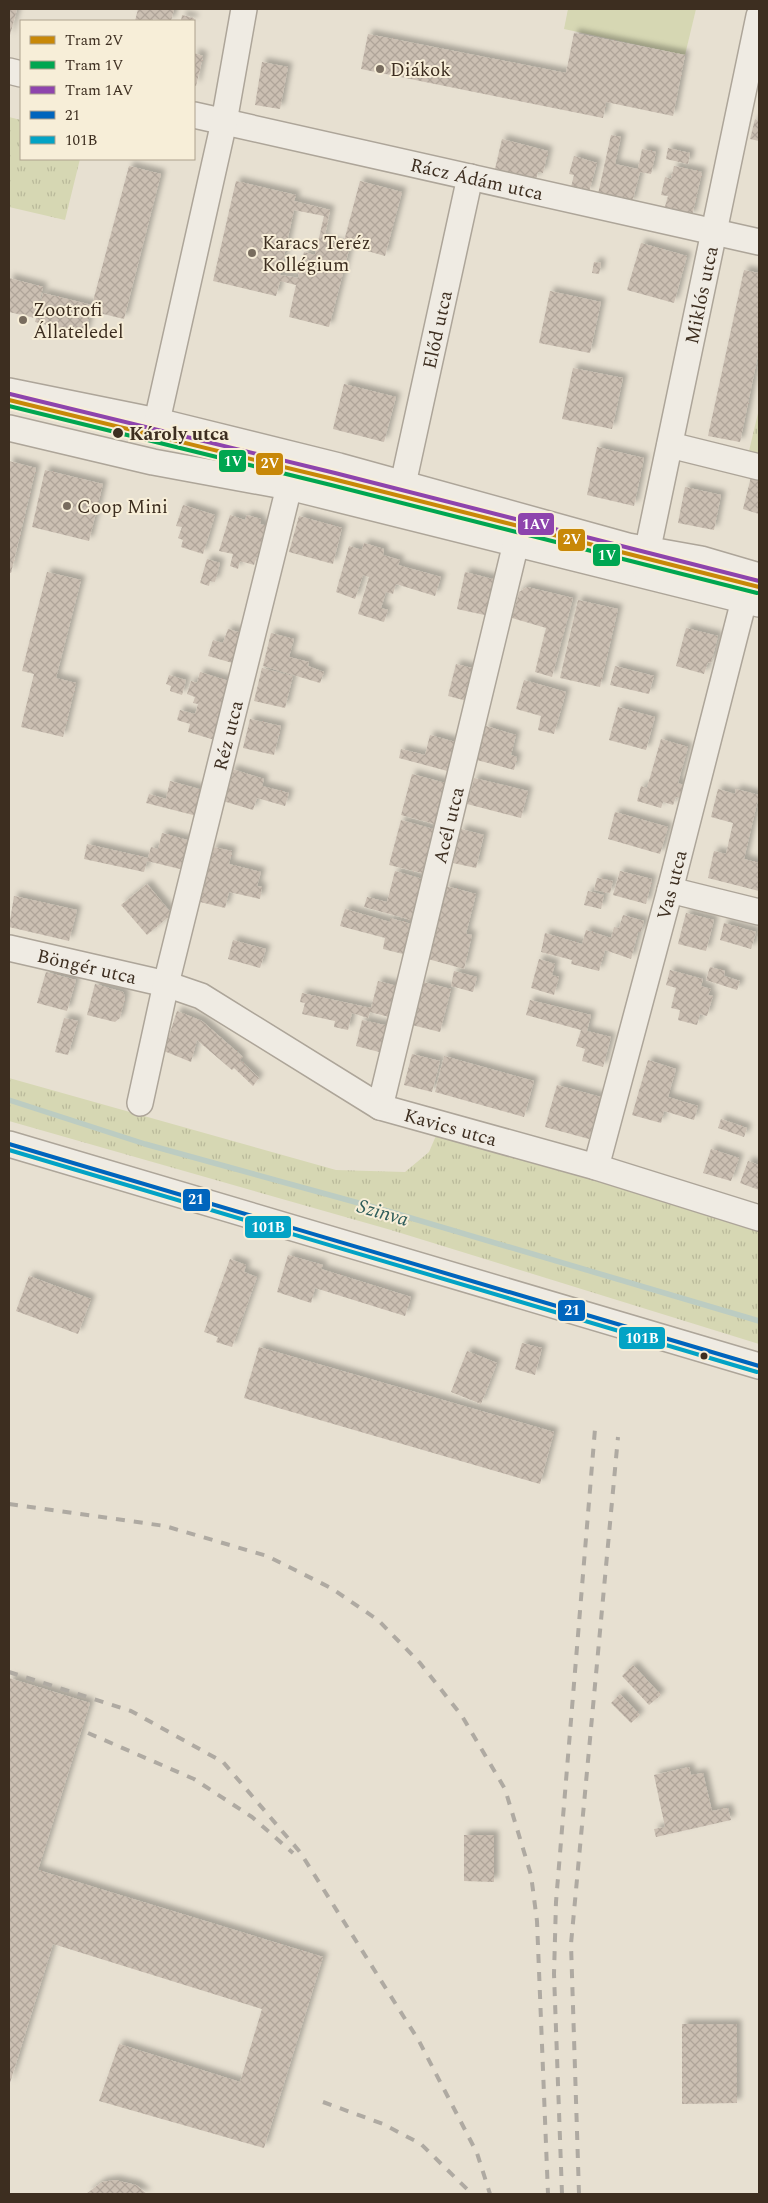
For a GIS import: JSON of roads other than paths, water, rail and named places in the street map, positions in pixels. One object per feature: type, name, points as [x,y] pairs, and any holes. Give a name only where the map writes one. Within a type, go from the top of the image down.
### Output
[{"type":"street","points":[[157,421],[224,122],[244,9]]},
{"type":"street","name":"Miklós utca","points":[[645,562],[714,230],[751,104],[759,16]]},
{"type":"street","name":"Rácz Ádám utca","points":[[195,115],[714,230],[759,242]]},
{"type":"street","name":"Előd utca","points":[[403,484],[470,177]]},
{"type":"street","points":[[9,391],[157,421],[339,466],[403,484],[645,562],[752,602]]},
{"type":"street","points":[[9,428],[153,462],[289,487],[516,543],[645,562],[701,559],[759,576]]},
{"type":"street","points":[[670,445],[759,466]]},
{"type":"street","name":"Réz utca","points":[[140,1103],[166,984],[289,487]]},
{"type":"street","name":"Acél utca","points":[[380,1107],[516,543]]},
{"type":"street","name":"Vas utca","points":[[596,1167],[670,890],[752,602]]},
{"type":"street","points":[[670,890],[759,912]]},
{"type":"street","name":"Böngér utca","points":[[9,948],[166,984]]},
{"type":"street","name":"Kavics utca","points":[[166,984],[201,996],[380,1107],[596,1167],[759,1218]]},
{"type":"street","points":[[9,1144],[759,1366]]},
{"type":"waterway","name":"Szinva","points":[[9,1100],[145,1144],[384,1210],[759,1321]]},
{"type":"railway","points":[[562,2194],[554,1974],[556,1902],[595,1429]]},
{"type":"railway","points":[[579,2194],[571,1944],[618,1437]]},
{"type":"railway","points":[[9,1504],[165,1526],[267,1556],[331,1588],[378,1620],[420,1663],[462,1716],[505,1789],[531,1875],[537,1921],[548,2194]]},
{"type":"railway","points":[[9,1672],[131,1711],[223,1762],[300,1852],[419,2041],[477,2153],[490,2194]]},
{"type":"railway","points":[[88,1733],[194,1779],[252,1817],[293,1853]]},
{"type":"railway","points":[[323,2102],[383,2124],[421,2144],[472,2194]]},
{"type":"tram line","name":"1AV","points":[[10,394],[335,473],[759,581]]},
{"type":"tram line","name":"2V","points":[[9,400],[333,479],[759,587]]},
{"type":"tram line","name":"1V","points":[[9,406],[757,593]]},
{"type":"place","name":"Diákok","points":[[380,69]]},
{"type":"place","name":"Karacs Teréz Kollégium","points":[[252,253]]},
{"type":"place","name":"Zootrofi Állateledel","points":[[23,320]]},
{"type":"place","name":"Károly utca","points":[[118,433]]},
{"type":"place","name":"Coop Mini","points":[[67,506]]}]
